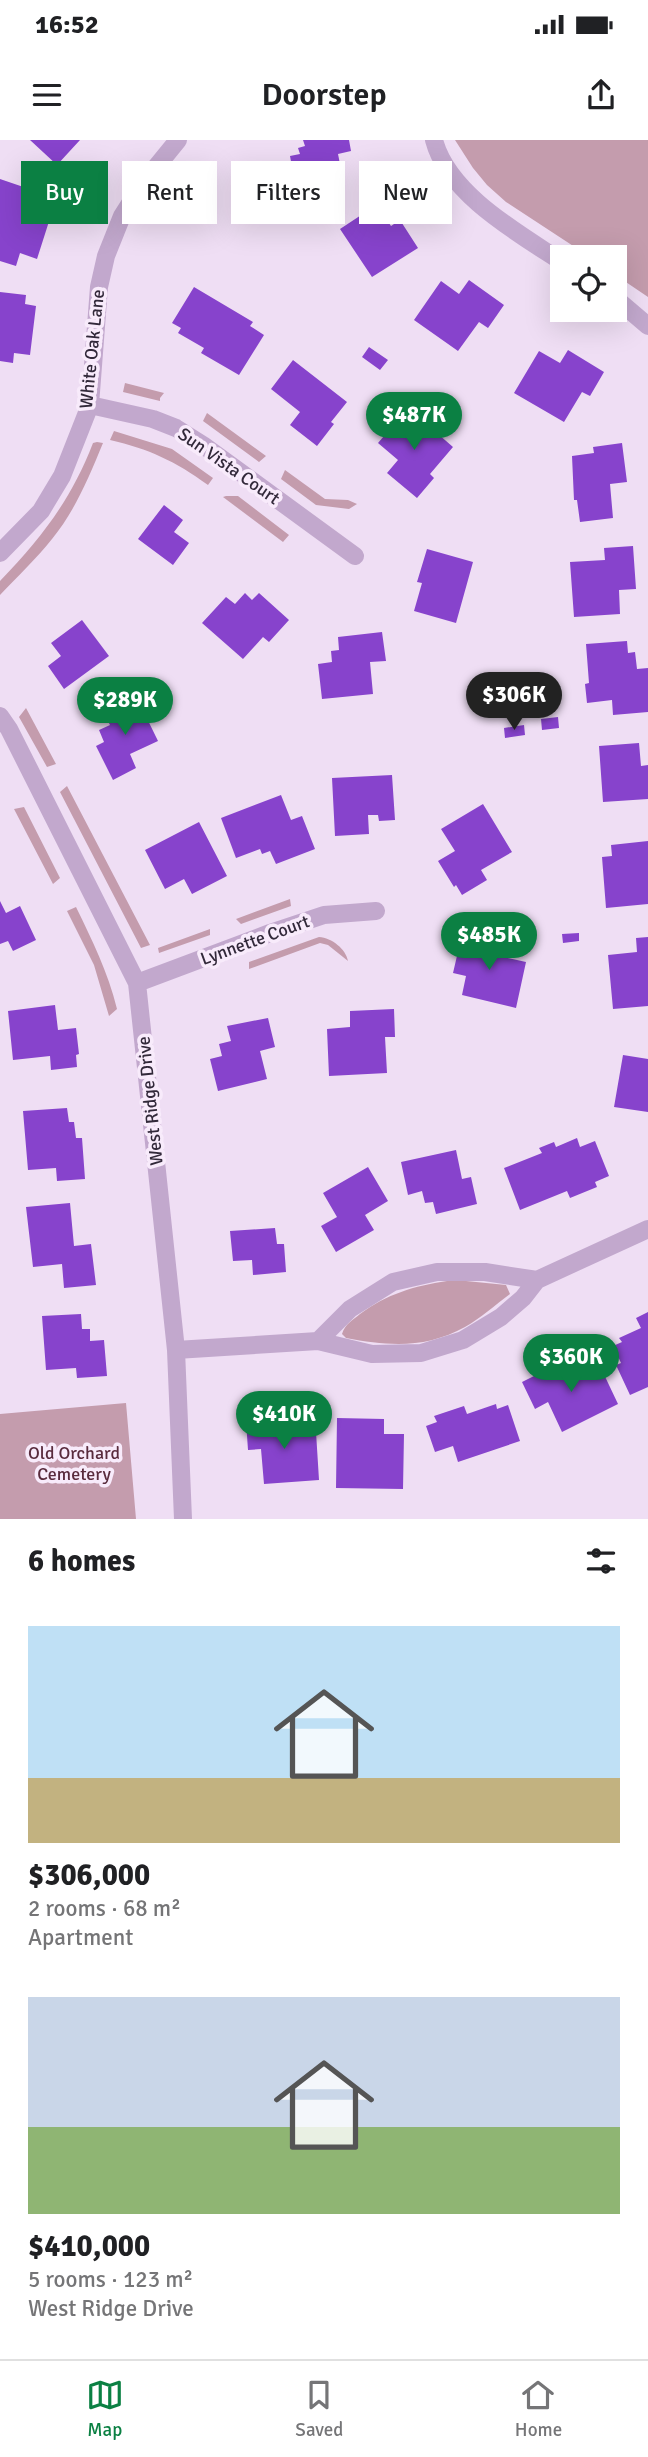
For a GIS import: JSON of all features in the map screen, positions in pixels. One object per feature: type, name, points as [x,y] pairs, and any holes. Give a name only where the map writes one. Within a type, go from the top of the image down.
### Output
[{"type":"street","name":"White Oak Lane","points":[[0,554],[41,510],[62,476],[90,405],[99,287],[106,256],[122,216],[143,183],[178,140]]},
{"type":"street","points":[[434,140],[446,167],[472,197],[503,223],[550,254]]},
{"type":"street","points":[[627,308],[648,326]]},
{"type":"street","name":"Sun Vista Court","points":[[90,405],[153,419],[176,428],[355,556]]},
{"type":"street","name":"West Ridge Drive","points":[[0,716],[137,983],[176,1350],[183,1519]]},
{"type":"street","name":"Lynnette Court","points":[[137,983],[324,915],[376,911]]},
{"type":"street","points":[[176,1350],[318,1341],[372,1354],[421,1353],[463,1340],[501,1317],[523,1298],[537,1280],[648,1229]]},
{"type":"street","points":[[318,1341],[350,1309],[393,1282],[437,1272],[485,1272],[537,1280]]},
{"type":"green space","points":[[455,140],[648,140],[648,297],[627,283],[627,245],[572,245],[506,202],[473,168]]},
{"type":"green space","points":[[125,383],[164,393],[160,401],[123,392]]},
{"type":"green space","points":[[207,413],[266,456],[259,462],[203,421]]},
{"type":"green space","points":[[114,431],[172,449],[213,478],[208,485],[161,457],[110,440]]},
{"type":"green space","points":[[93,443],[103,443],[68,517],[46,546],[0,595],[0,581],[54,517],[75,482]]},
{"type":"green space","points":[[285,470],[325,499],[348,500],[357,504],[349,509],[316,505],[281,479]]},
{"type":"green space","points":[[238,496],[289,535],[283,542],[223,497]]},
{"type":"green space","points":[[26,708],[56,764],[47,767],[19,717]]},
{"type":"green space","points":[[67,786],[150,945],[141,948],[60,792]]},
{"type":"green space","points":[[24,807],[60,878],[53,884],[14,809]]},
{"type":"green space","points":[[290,899],[291,906],[241,924],[236,919]]},
{"type":"green space","points":[[76,907],[99,956],[113,995],[117,1009],[109,1016],[94,965],[67,911]]},
{"type":"green space","points":[[210,929],[210,935],[159,953],[158,948]]},
{"type":"green space","points":[[319,937],[338,945],[348,961],[328,945],[320,943],[249,969],[249,962]]},
{"type":"green space","points":[[447,1281],[506,1285],[510,1294],[471,1323],[436,1339],[392,1344],[346,1338],[342,1334],[352,1320],[380,1301],[412,1288]]},
{"type":"green space","name":"Old Orchard Cemetery","points":[[126,1403],[136,1519],[0,1519],[0,1414]]},
{"type":"building","points":[[30,140],[80,140],[61,161],[53,161]]},
{"type":"building","points":[[303,140],[349,140],[351,151],[338,154],[339,161],[291,161],[290,156],[300,154],[298,148],[305,146]]},
{"type":"building","points":[[0,179],[21,186],[21,224],[48,224],[37,259],[20,253],[16,266],[0,261]]},
{"type":"building","points":[[359,216],[359,224],[403,224],[418,248],[372,277],[340,229]]},
{"type":"building","points":[[469,280],[504,305],[488,328],[479,322],[458,351],[414,320],[441,281],[459,294]]},
{"type":"building","points":[[194,287],[253,322],[250,326],[264,335],[239,375],[201,353],[204,348],[178,333],[181,328],[172,323]]},
{"type":"building","points":[[0,292],[26,295],[25,304],[36,306],[30,355],[14,353],[13,363],[0,361]]},
{"type":"building","points":[[369,347],[388,360],[380,370],[362,357]]},
{"type":"building","points":[[568,350],[604,372],[590,396],[582,392],[564,422],[514,393],[539,351],[560,363]]},
{"type":"building","points":[[293,360],[347,402],[317,446],[290,425],[300,412],[271,389]]},
{"type":"building","points":[[408,408],[453,447],[430,474],[434,478],[417,498],[387,473],[398,460],[378,443]]},
{"type":"building","points":[[622,443],[627,482],[610,484],[613,518],[580,522],[577,500],[574,500],[572,456],[594,453],[593,447]]},
{"type":"building","points":[[164,505],[183,520],[174,532],[189,543],[173,565],[138,539]]},
{"type":"building","points":[[633,546],[636,589],[619,590],[620,614],[574,617],[570,562],[605,560],[604,548]]},
{"type":"building","points":[[427,549],[473,562],[456,623],[414,611],[422,583],[417,582]]},
{"type":"building","points":[[245,593],[252,600],[259,593],[289,620],[269,642],[263,637],[243,659],[202,623],[226,597],[235,604]]},
{"type":"building","points":[[82,620],[109,656],[64,689],[48,666],[61,656],[51,643]]},
{"type":"building","points":[[382,632],[386,661],[370,662],[373,694],[322,699],[318,664],[332,662],[331,651],[339,650],[338,637]]},
{"type":"building","points":[[627,641],[628,653],[635,652],[637,669],[648,668],[648,712],[613,715],[612,700],[587,703],[585,684],[589,683],[586,644]]},
{"type":"building","points":[[136,696],[158,741],[130,754],[136,768],[113,780],[96,746],[104,742],[99,730],[110,725],[103,712]]},
{"type":"building","points":[[558,717],[559,728],[542,730],[541,719]]},
{"type":"building","points":[[524,725],[525,735],[505,738],[504,728]]},
{"type":"building","points":[[639,743],[641,766],[648,765],[648,799],[603,802],[599,746]]},
{"type":"building","points":[[392,775],[395,820],[379,821],[378,815],[368,815],[369,834],[335,836],[332,778]]},
{"type":"building","points":[[281,795],[291,820],[302,816],[315,849],[276,864],[270,851],[262,854],[260,849],[236,858],[221,818]]},
{"type":"building","points":[[483,804],[512,852],[481,870],[487,880],[462,895],[438,861],[455,851],[441,829]]},
{"type":"building","points":[[199,822],[227,876],[192,894],[184,879],[165,889],[145,850]]},
{"type":"building","points":[[648,841],[648,904],[606,908],[602,857],[612,856],[611,845]]},
{"type":"building","points":[[0,901],[6,913],[20,906],[36,940],[13,951],[8,941],[0,944]]},
{"type":"building","points":[[467,932],[494,938],[490,954],[526,962],[516,1008],[462,995],[466,976],[453,973],[460,943],[464,944]]},
{"type":"building","points":[[579,933],[579,941],[563,943],[562,934]]},
{"type":"building","points":[[648,937],[648,1006],[613,1009],[608,955],[637,952],[636,938]]},
{"type":"building","points":[[55,1005],[58,1030],[76,1028],[79,1054],[76,1055],[77,1067],[51,1070],[50,1056],[13,1060],[8,1011]]},
{"type":"building","points":[[394,1009],[395,1037],[385,1037],[387,1073],[329,1076],[327,1029],[350,1027],[350,1011]]},
{"type":"building","points":[[268,1018],[275,1047],[260,1051],[267,1079],[218,1091],[210,1059],[222,1056],[219,1044],[231,1041],[227,1026]]},
{"type":"building","points":[[623,1055],[648,1059],[648,1112],[614,1107]]},
{"type":"building","points":[[67,1108],[69,1122],[74,1122],[76,1138],[82,1138],[85,1179],[57,1181],[56,1168],[28,1170],[23,1111]]},
{"type":"building","points":[[577,1138],[580,1147],[595,1141],[609,1176],[595,1182],[597,1187],[570,1198],[567,1191],[520,1210],[504,1168],[542,1153],[539,1148],[554,1142],[556,1147]]},
{"type":"building","points":[[456,1150],[462,1179],[471,1177],[477,1204],[436,1214],[433,1202],[425,1203],[422,1191],[408,1195],[401,1162]]},
{"type":"building","points":[[368,1167],[388,1201],[365,1215],[374,1230],[336,1252],[321,1226],[337,1217],[323,1193]]},
{"type":"building","points":[[70,1203],[74,1246],[91,1244],[96,1285],[64,1288],[62,1264],[33,1267],[26,1207]]},
{"type":"building","points":[[275,1228],[277,1244],[284,1244],[286,1272],[253,1275],[252,1260],[233,1261],[230,1231]]},
{"type":"building","points":[[648,1312],[648,1387],[630,1395],[616,1365],[621,1363],[613,1346],[622,1342],[619,1338],[641,1328],[636,1318]]},
{"type":"building","points":[[81,1314],[82,1329],[90,1329],[90,1341],[104,1340],[107,1376],[77,1378],[76,1368],[46,1370],[42,1316]]},
{"type":"building","points":[[558,1361],[568,1381],[600,1366],[618,1404],[562,1432],[548,1402],[535,1409],[522,1382]]},
{"type":"building","points":[[496,1404],[497,1409],[508,1405],[520,1441],[458,1462],[453,1446],[435,1452],[426,1426],[437,1422],[434,1416],[464,1406],[467,1414]]},
{"type":"building","points":[[292,1418],[293,1434],[316,1432],[319,1480],[264,1484],[261,1449],[248,1450],[246,1421]]},
{"type":"building","points":[[337,1418],[384,1419],[384,1434],[404,1434],[403,1489],[336,1488]]}]
